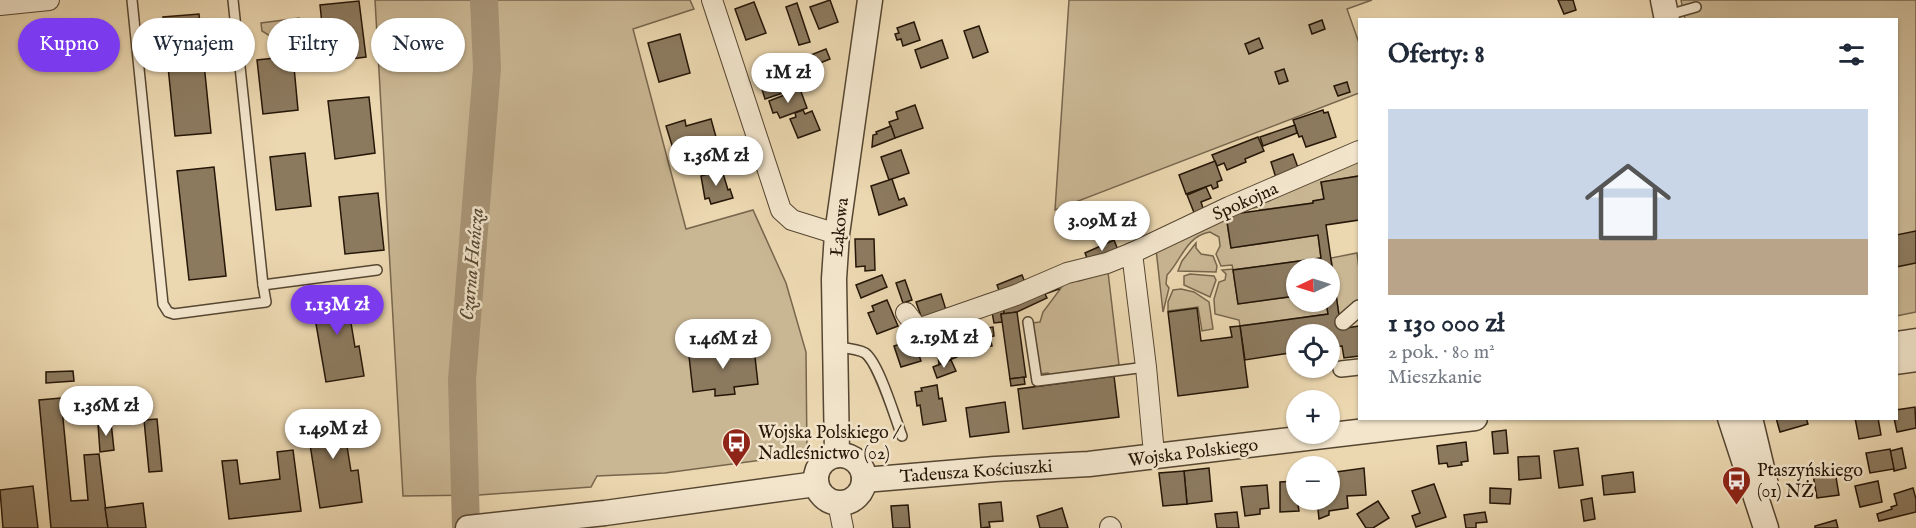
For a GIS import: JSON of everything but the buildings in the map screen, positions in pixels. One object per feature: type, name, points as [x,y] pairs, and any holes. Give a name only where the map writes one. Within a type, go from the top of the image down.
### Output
[{"type":"street","points":[[0,5],[49,0]]},
{"type":"street","points":[[712,0],[782,210],[792,220],[837,234]]},
{"type":"street","name":"Łąkowa","points":[[837,455],[834,279],[837,234],[870,0]]},
{"type":"street","name":"Spokojna","points":[[906,313],[918,329],[1016,295],[1067,273],[1107,263],[1358,151]]},
{"type":"street","points":[[1132,253],[1153,443]]},
{"type":"street","points":[[1343,322],[1358,309]]},
{"type":"street","points":[[1898,344],[1916,341]]},
{"type":"street","points":[[1898,362],[1916,359]]},
{"type":"street","points":[[1341,369],[1358,367]]},
{"type":"street","points":[[1340,421],[1358,418]]},
{"type":"street","name":"Wojska Polskiego","points":[[1089,464],[1458,420]]},
{"type":"street","points":[[1731,420],[1766,528]]},
{"type":"street","points":[[1750,420],[1779,528]]},
{"type":"street","name":"Wojska Polskiego","points":[[995,469],[1080,452],[1286,427]]},
{"type":"street","points":[[837,455],[848,456],[860,465],[864,480],[859,494],[854,499],[838,503],[823,497],[816,484],[816,474],[819,466],[825,460],[837,455]]},
{"type":"street","name":"Tadeusza Kościuszki","points":[[864,480],[1089,464]]},
{"type":"street","points":[[468,528],[547,524],[816,484]]},
{"type":"street","points":[[838,503],[843,528]]},
{"type":"lane","points":[[132,0],[163,304],[168,312],[174,314],[266,302],[233,0]]},
{"type":"lane","points":[[1665,12],[1696,7]]},
{"type":"lane","points":[[263,285],[377,270]]},
{"type":"lane","points":[[1028,322],[1037,381],[1146,367]]},
{"type":"lane","points":[[835,346],[862,351],[870,358],[877,370],[902,436]]},
{"type":"shaded area","points":[[375,0],[690,0],[694,9],[633,29],[686,229],[753,210],[786,283],[806,352],[807,454],[665,473],[597,476],[591,487],[479,495],[403,496],[379,72],[465,72],[465,18],[376,18]]},
{"type":"shaded area","points":[[1069,0],[1372,0],[1347,9],[1358,40],[1358,93],[1055,210]]},
{"type":"shaded area","points":[[1681,0],[1916,0],[1916,312],[1898,316],[1898,18],[1685,18]]},
{"type":"shaded area","points":[[267,22],[267,34],[262,31],[261,23]]},
{"type":"shaded area","points":[[1358,157],[1358,176],[1321,182],[1324,199],[1313,201],[1313,203],[1260,210],[1259,207],[1247,209]]},
{"type":"shaded area","points":[[1238,209],[1245,213],[1226,216],[1231,248],[1318,235],[1321,258],[1286,258],[1286,263],[1233,270],[1238,304],[1286,297],[1286,312],[1328,312],[1328,314],[1240,326],[1239,320],[1215,314],[1214,299],[1219,282],[1225,280],[1226,274],[1222,270],[1233,269],[1232,265],[1221,266],[1216,254],[1220,246],[1219,237],[1210,232],[1195,238],[1167,275],[1166,284],[1169,288],[1163,312],[1156,249]]},
{"type":"shaded area","points":[[1196,243],[1196,248],[1201,254],[1213,256],[1217,266],[1216,272],[1178,271],[1182,261]]},
{"type":"shaded area","points":[[1357,253],[1358,304],[1339,316],[1340,258],[1331,258]]},
{"type":"shaded area","points":[[1108,272],[1119,365],[1052,376],[1048,373],[1039,374],[1032,323],[1040,322],[1043,312],[1067,280],[1079,281]]},
{"type":"shaded area","points":[[1190,274],[1214,276],[1216,280],[1210,297],[1184,285],[1184,276]]},
{"type":"shaded area","points":[[1173,290],[1194,292],[1209,302],[1213,329],[1202,331],[1198,307],[1168,311],[1168,302]]},
{"type":"waterway","name":"Czarna Hańcza","points":[[466,528],[462,380],[487,68],[484,0]]},
{"type":"place","name":"Wojska Polskiego / Nadleśnictwo (02)","points":[[737,468]]},
{"type":"place","name":"Ptaszyńskiego (01) NŻ","points":[[1736,506]]}]
